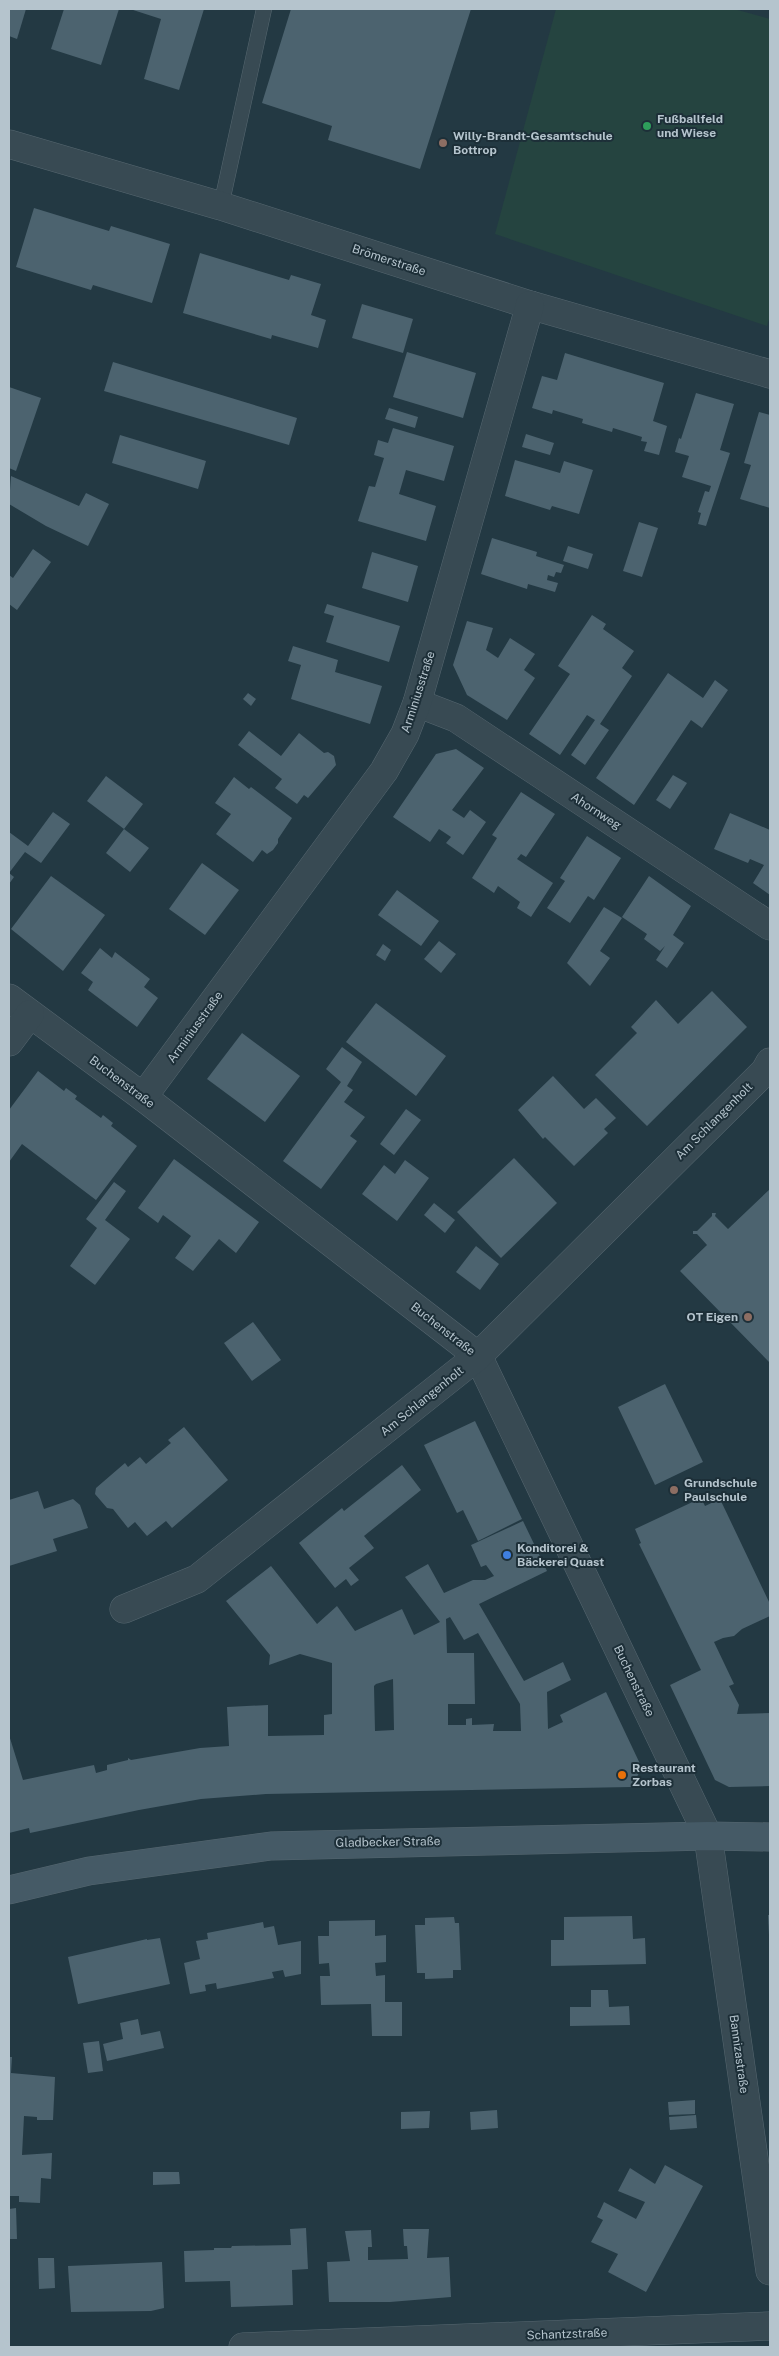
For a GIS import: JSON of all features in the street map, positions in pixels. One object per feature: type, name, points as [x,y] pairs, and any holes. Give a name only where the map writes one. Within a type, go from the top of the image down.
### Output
[{"type":"main road","name":"Gladbecker Straße","points":[[9,1890],[89,1871],[271,1846],[708,1836],[770,1837]]},
{"type":"street","name":"Brömerstraße","points":[[11,151],[220,206],[530,305],[770,374]]},
{"type":"street","name":"Arminiusstraße","points":[[143,1098],[384,771],[405,734],[417,704],[530,305]]},
{"type":"street","name":"Ahornweg","points":[[417,704],[456,718],[770,926]]},
{"type":"street","name":"Buchenstraße","points":[[9,998],[143,1098],[478,1356],[708,1836]]},
{"type":"street","points":[[9,1042],[30,1014]]},
{"type":"street","name":"Am Schlangenholt","points":[[124,1609],[197,1580],[478,1356],[765,1071],[770,1062]]},
{"type":"street","name":"Bannizastraße","points":[[708,1836],[770,2271]]},
{"type":"street","name":"Schantzstraße","points":[[243,2347],[770,2326]]},
{"type":"lane","points":[[220,206],[264,9]]},
{"type":"green space","name":"Fußballfeld und Wiese","points":[[556,9],[734,9],[770,19],[770,316],[767,326],[495,234]]},
{"type":"building","points":[[9,9],[26,9],[17,39],[9,36]]},
{"type":"building","points":[[64,9],[119,9],[101,65],[51,49]]},
{"type":"building","points":[[130,9],[204,9],[179,90],[144,79],[161,19]]},
{"type":"building","points":[[291,9],[471,9],[420,169],[328,140],[332,126],[262,103]]},
{"type":"building","points":[[34,208],[109,231],[111,226],[170,244],[152,303],[93,285],[91,290],[16,267]]},
{"type":"building","points":[[200,253],[289,280],[291,275],[321,284],[311,315],[326,320],[318,348],[272,335],[271,339],[183,313]]},
{"type":"building","points":[[362,304],[413,319],[403,353],[352,338]]},
{"type":"building","points":[[407,352],[476,373],[463,418],[393,397]]},
{"type":"building","points":[[565,353],[664,383],[653,421],[667,426],[659,455],[644,451],[647,442],[641,441],[642,437],[613,428],[612,432],[582,423],[583,419],[553,410],[552,414],[532,408],[542,376],[557,380]]},
{"type":"building","points":[[113,362],[297,418],[289,445],[104,391]]},
{"type":"building","points":[[9,387],[41,398],[16,471],[9,468]]},
{"type":"building","points":[[696,393],[734,404],[720,450],[730,453],[706,526],[698,524],[701,513],[698,512],[705,491],[709,492],[711,486],[682,477],[689,456],[675,452]]},
{"type":"building","points":[[389,408],[418,417],[415,428],[385,419]]},
{"type":"building","points":[[759,412],[770,415],[770,508],[740,499],[751,465],[744,463]]},
{"type":"building","points":[[393,428],[454,446],[444,481],[406,470],[399,494],[436,506],[426,541],[358,521],[369,486],[375,487],[384,458],[374,455],[378,440],[388,443]]},
{"type":"building","points":[[526,434],[554,443],[550,455],[522,447]]},
{"type":"building","points":[[120,435],[206,461],[198,489],[112,463]]},
{"type":"building","points":[[515,460],[560,473],[564,461],[593,470],[579,514],[552,506],[550,510],[505,496]]},
{"type":"building","points":[[11,476],[79,506],[86,493],[109,504],[88,546],[46,526],[9,504]]},
{"type":"building","points":[[639,522],[658,528],[642,577],[623,571]]},
{"type":"building","points":[[492,538],[537,552],[536,556],[564,565],[561,573],[556,572],[554,577],[548,575],[547,580],[558,583],[555,592],[528,584],[527,589],[481,574]]},
{"type":"building","points":[[568,546],[593,554],[588,569],[563,561]]},
{"type":"building","points":[[33,549],[51,562],[17,610],[9,604],[9,575],[13,578]]},
{"type":"building","points":[[372,552],[418,566],[408,602],[362,588]]},
{"type":"building","points":[[327,604],[400,626],[389,662],[326,642],[334,616],[324,613]]},
{"type":"building","points":[[592,615],[606,624],[603,629],[634,651],[622,668],[632,676],[600,724],[609,730],[585,765],[571,755],[595,720],[587,715],[560,755],[529,734],[570,674],[558,666]]},
{"type":"building","points":[[467,621],[493,628],[486,650],[498,658],[510,638],[535,654],[524,670],[535,678],[507,720],[467,695],[453,665]]},
{"type":"building","points":[[293,646],[338,660],[335,672],[382,686],[370,724],[291,699],[301,665],[288,661]]},
{"type":"building","points":[[668,673],[703,698],[715,680],[728,690],[702,728],[691,720],[634,805],[596,778]]},
{"type":"building","points":[[248,693],[256,699],[251,706],[243,699]]},
{"type":"building","points":[[249,731],[281,756],[299,733],[324,753],[328,752],[334,756],[336,765],[308,798],[304,795],[297,804],[275,788],[282,779],[238,745]]},
{"type":"building","points":[[456,749],[484,768],[452,810],[464,818],[470,810],[486,822],[463,855],[446,843],[451,837],[439,829],[430,842],[393,817],[436,754]]},
{"type":"building","points":[[673,775],[687,783],[670,809],[656,800]]},
{"type":"building","points":[[106,776],[143,804],[124,829],[87,801]]},
{"type":"building","points":[[234,777],[249,789],[251,787],[292,818],[273,850],[267,854],[262,850],[253,862],[216,834],[231,814],[215,803]]},
{"type":"building","points":[[521,792],[555,814],[526,857],[521,854],[517,859],[553,883],[531,917],[517,908],[520,902],[498,886],[494,893],[472,878],[497,838],[492,835]]},
{"type":"building","points":[[53,812],[70,824],[41,863],[25,852],[9,873],[9,832],[28,846]]},
{"type":"building","points":[[730,813],[770,830],[770,895],[753,883],[764,865],[750,859],[748,863],[714,849]]},
{"type":"building","points":[[124,829],[149,848],[130,872],[106,853]]},
{"type":"building","points":[[587,836],[621,858],[594,900],[588,896],[570,923],[547,908],[565,881],[560,878]]},
{"type":"building","points":[[202,863],[239,890],[205,935],[169,909]]},
{"type":"building","points":[[9,873],[14,877],[9,884]]},
{"type":"building","points":[[51,876],[105,915],[63,971],[11,929]]},
{"type":"building","points":[[649,876],[691,906],[673,935],[684,943],[667,968],[656,960],[665,946],[660,951],[644,939],[647,934],[622,917]]},
{"type":"building","points":[[397,890],[439,921],[421,946],[378,915]]},
{"type":"building","points":[[604,907],[622,918],[600,951],[610,958],[590,986],[567,963]]},
{"type":"building","points":[[439,941],[456,954],[441,973],[424,959]]},
{"type":"building","points":[[383,944],[391,950],[385,961],[376,955]]},
{"type":"building","points":[[100,948],[112,958],[115,952],[150,979],[144,987],[158,998],[137,1027],[88,990],[93,982],[81,973]]},
{"type":"building","points":[[712,991],[747,1027],[647,1126],[595,1075],[637,1033],[631,1027],[656,1000],[678,1024]]},
{"type":"building","points":[[376,1003],[446,1056],[416,1096],[346,1042]]},
{"type":"building","points":[[242,1033],[300,1076],[265,1122],[207,1079]]},
{"type":"building","points":[[342,1047],[362,1062],[347,1086],[353,1090],[344,1102],[365,1117],[350,1136],[357,1141],[321,1189],[283,1161],[341,1082],[326,1069]]},
{"type":"building","points":[[38,1071],[64,1091],[66,1088],[77,1096],[75,1099],[101,1118],[103,1115],[113,1123],[111,1126],[137,1146],[96,1200],[22,1144],[9,1162],[9,1110]]},
{"type":"building","points":[[553,1076],[584,1109],[596,1098],[616,1118],[604,1129],[608,1133],[574,1166],[545,1137],[543,1139],[518,1110]]},
{"type":"building","points":[[406,1109],[421,1120],[394,1155],[380,1144]]},
{"type":"building","points":[[514,1158],[557,1203],[501,1258],[457,1212]]},
{"type":"building","points":[[174,1159],[259,1222],[236,1253],[219,1239],[193,1271],[175,1258],[191,1236],[163,1215],[158,1223],[138,1208]]},
{"type":"building","points":[[405,1160],[429,1178],[397,1221],[362,1194],[384,1165],[395,1174]]},
{"type":"building","points":[[114,1182],[126,1191],[105,1220],[130,1239],[95,1285],[70,1266],[97,1228],[86,1219]]},
{"type":"building","name":"OT Eigen","points":[[770,1189],[770,1363],[680,1271],[707,1245],[697,1234],[693,1234],[693,1231],[697,1231],[712,1216],[712,1213],[716,1213],[715,1216],[728,1229]]},
{"type":"building","points":[[434,1203],[455,1220],[445,1233],[424,1215]]},
{"type":"building","points":[[476,1246],[499,1264],[480,1290],[456,1272]]},
{"type":"building","points":[[253,1322],[281,1360],[252,1381],[224,1343]]},
{"type":"building","points":[[665,1384],[703,1462],[655,1485],[618,1407]]},
{"type":"building","points":[[475,1421],[522,1519],[478,1541],[463,1510],[457,1513],[424,1445]]},
{"type":"building","points":[[184,1427],[228,1480],[172,1528],[166,1521],[147,1536],[135,1522],[128,1528],[113,1509],[107,1508],[95,1494],[96,1488],[125,1463],[128,1467],[140,1457],[146,1464],[171,1443],[168,1440]]},
{"type":"building","points":[[402,1465],[421,1490],[364,1536],[374,1548],[349,1568],[359,1580],[351,1586],[346,1579],[335,1588],[299,1543],[342,1508],[344,1511]]},
{"type":"building","points":[[38,1491],[44,1509],[73,1499],[80,1505],[88,1528],[53,1539],[57,1551],[9,1566],[9,1500]]},
{"type":"building","points":[[701,1498],[705,1506],[720,1499],[770,1604],[770,1616],[742,1629],[734,1636],[714,1642],[734,1684],[729,1686],[739,1705],[737,1714],[770,1713],[770,1786],[729,1787],[715,1780],[670,1685],[701,1670],[639,1544],[641,1543],[635,1529]]},
{"type":"building","points":[[523,1521],[547,1571],[479,1604],[524,1681],[563,1662],[571,1680],[547,1692],[548,1729],[563,1722],[560,1715],[606,1692],[642,1768],[631,1787],[266,1794],[201,1799],[30,1833],[29,1828],[9,1833],[9,1735],[23,1780],[94,1765],[96,1773],[107,1770],[107,1765],[128,1760],[128,1758],[131,1760],[200,1748],[229,1746],[227,1707],[268,1705],[268,1736],[324,1735],[324,1715],[332,1714],[332,1663],[300,1654],[269,1665],[270,1655],[226,1601],[271,1566],[317,1624],[337,1606],[355,1631],[402,1609],[414,1635],[440,1622],[405,1577],[428,1564],[444,1593],[473,1580],[485,1580],[494,1576],[486,1565],[481,1567],[471,1545]],"holes":[[[450,1617],[464,1640],[478,1633],[520,1704],[521,1731],[493,1731],[494,1724],[472,1725],[472,1718],[466,1719],[466,1725],[448,1725],[448,1704],[475,1704],[474,1653],[447,1653],[446,1619]],[[393,1679],[394,1730],[375,1731],[374,1686]]]},
{"type":"building","points":[[768,1915],[770,1915],[770,1935],[769,1935]]},
{"type":"building","points":[[632,1916],[633,1939],[645,1938],[646,1964],[551,1966],[551,1940],[564,1940],[564,1917]]},
{"type":"building","points":[[454,1917],[455,1923],[459,1923],[461,1970],[453,1970],[453,1978],[425,1979],[425,1973],[417,1973],[415,1925],[425,1925],[425,1918]]},
{"type":"building","points":[[375,1920],[375,1936],[386,1935],[386,1962],[375,1963],[376,1976],[385,1975],[385,2002],[402,2002],[402,2036],[372,2036],[371,2004],[321,2005],[320,1976],[330,1976],[329,1963],[319,1964],[318,1936],[329,1936],[329,1921]]},
{"type":"building","points":[[263,1922],[264,1928],[274,1926],[278,1945],[301,1941],[301,1974],[285,1977],[283,1970],[272,1972],[274,1978],[217,1989],[216,1983],[205,1985],[206,1991],[190,1994],[184,1963],[200,1959],[196,1941],[208,1939],[207,1933]]},
{"type":"building","points":[[160,1938],[170,1984],[78,2004],[68,1957],[147,1939]]},
{"type":"building","points":[[591,1990],[608,1990],[609,2007],[629,2006],[630,2025],[570,2026],[570,2007],[591,2007]]},
{"type":"building","points":[[138,2019],[141,2035],[160,2031],[164,2048],[107,2061],[103,2044],[123,2039],[120,2023]]},
{"type":"building","points":[[99,2041],[103,2071],[88,2073],[83,2043]]},
{"type":"building","points":[[9,2057],[12,2057],[11,2073],[55,2077],[53,2120],[37,2120],[37,2117],[24,2116],[22,2155],[52,2153],[51,2179],[41,2178],[40,2203],[19,2202],[19,2196],[9,2196]]},
{"type":"building","points":[[695,2100],[695,2114],[669,2115],[668,2102]]},
{"type":"building","points":[[497,2110],[498,2128],[471,2130],[470,2112]]},
{"type":"building","points":[[430,2111],[429,2128],[401,2129],[401,2112]]},
{"type":"building","points":[[696,2115],[697,2128],[670,2130],[669,2117]]},
{"type":"building","points":[[665,2165],[703,2186],[646,2292],[608,2272],[618,2254],[591,2242],[603,2220],[597,2217],[604,2202],[636,2219],[645,2202],[618,2191],[630,2168],[655,2184]]},
{"type":"building","points":[[153,2172],[179,2172],[180,2184],[153,2185]]},
{"type":"building","points":[[16,2208],[17,2239],[9,2239],[9,2209]]},
{"type":"building","points":[[306,2228],[308,2269],[292,2270],[293,2305],[231,2307],[230,2281],[185,2282],[184,2251],[214,2250],[214,2248],[231,2248],[232,2246],[291,2245],[290,2229]]},
{"type":"building","points":[[403,2229],[429,2229],[427,2258],[449,2257],[451,2297],[390,2302],[329,2302],[327,2262],[350,2261],[345,2231],[371,2230],[372,2247],[368,2247],[368,2260],[408,2259],[407,2246],[404,2246]]},
{"type":"building","points":[[38,2258],[54,2258],[55,2288],[39,2289]]},
{"type":"building","points":[[162,2262],[164,2308],[151,2311],[71,2312],[68,2266]]},
{"type":"place","name":"Fußballfeld und Wiese","points":[[647,126]]},
{"type":"place","name":"Willy-Brandt-Gesamtschule Bottrop","points":[[443,143]]},
{"type":"place","name":"OT Eigen","points":[[748,1317]]},
{"type":"place","name":"Grundschule Paulschule","points":[[674,1490]]},
{"type":"place","name":"Konditorei & Bäckerei Quast","points":[[507,1555]]},
{"type":"place","name":"Restaurant Zorbas","points":[[622,1775]]}]
